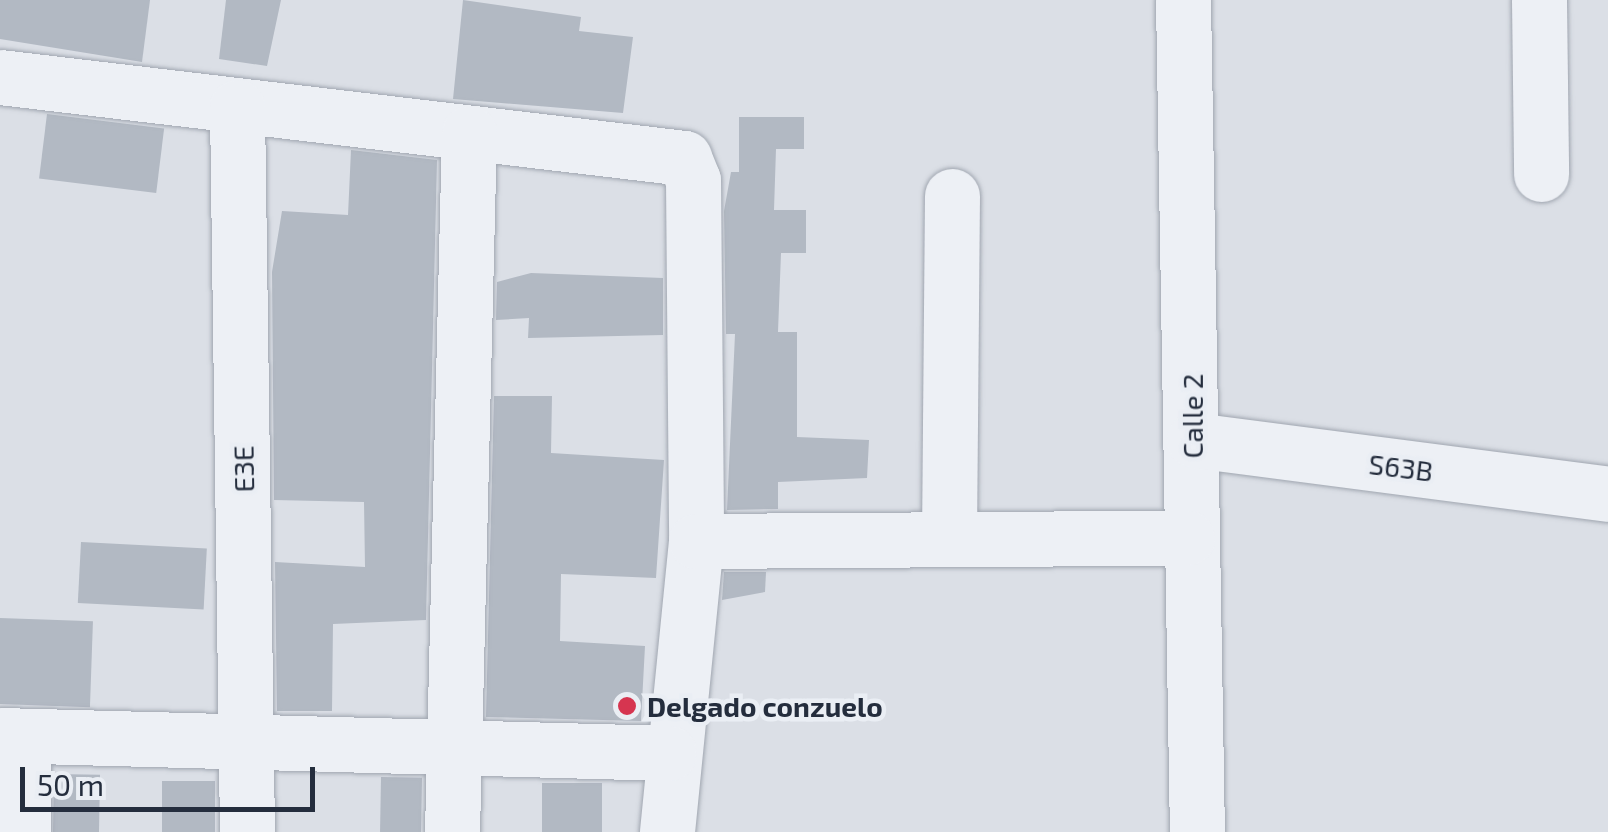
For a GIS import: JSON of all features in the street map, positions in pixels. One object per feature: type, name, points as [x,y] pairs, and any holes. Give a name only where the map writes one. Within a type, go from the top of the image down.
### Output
[{"type":"street","name":"Calle 2","points":[[1184,0],[1194,440],[1188,538],[1197,832]]},
{"type":"street","points":[[1539,0],[1541,174]]},
{"type":"street","points":[[0,77],[684,158],[690,167],[696,541],[668,753],[667,832]]},
{"type":"street","name":"E3E","points":[[238,107],[247,832]]},
{"type":"street","points":[[452,832],[469,133]]},
{"type":"street","points":[[949,538],[952,196]]},
{"type":"street","name":"S63B","points":[[1194,440],[1608,494]]},
{"type":"street","points":[[696,541],[1188,538]]},
{"type":"street","points":[[23,832],[12,735],[668,753]]},
{"type":"building","points":[[0,0],[150,0],[142,62],[0,39]]},
{"type":"building","points":[[226,0],[281,0],[267,66],[219,59]]},
{"type":"building","points":[[463,0],[581,17],[579,31],[633,37],[623,113],[453,99]]},
{"type":"building","points":[[47,114],[164,128],[156,193],[39,179]]},
{"type":"building","points":[[739,117],[804,117],[804,149],[776,149],[774,210],[806,210],[806,253],[781,253],[778,332],[797,332],[797,437],[869,440],[867,478],[778,482],[778,509],[727,510],[735,334],[726,334],[724,211],[731,172],[739,172]]},
{"type":"building","points":[[351,150],[437,160],[426,620],[333,624],[332,711],[277,711],[275,562],[365,567],[364,502],[274,500],[272,272],[282,211],[348,215]]},
{"type":"building","points":[[531,273],[663,278],[663,335],[528,338],[529,318],[496,320],[497,282]]},
{"type":"building","points":[[494,396],[552,396],[551,453],[664,460],[656,578],[561,574],[560,641],[645,646],[641,721],[486,717]]},
{"type":"building","points":[[81,542],[207,549],[204,610],[78,603]]},
{"type":"building","points":[[724,572],[766,572],[765,592],[722,600]]},
{"type":"building","points":[[0,618],[93,621],[90,707],[0,704]]},
{"type":"building","points":[[54,774],[100,775],[99,832],[53,832]]},
{"type":"building","points":[[381,777],[422,778],[421,832],[380,832]]},
{"type":"building","points":[[162,781],[215,781],[215,832],[162,832]]},
{"type":"building","points":[[542,783],[602,783],[602,832],[542,832]]},
{"type":"place","name":"Delgado conzuelo","points":[[627,706]]}]
